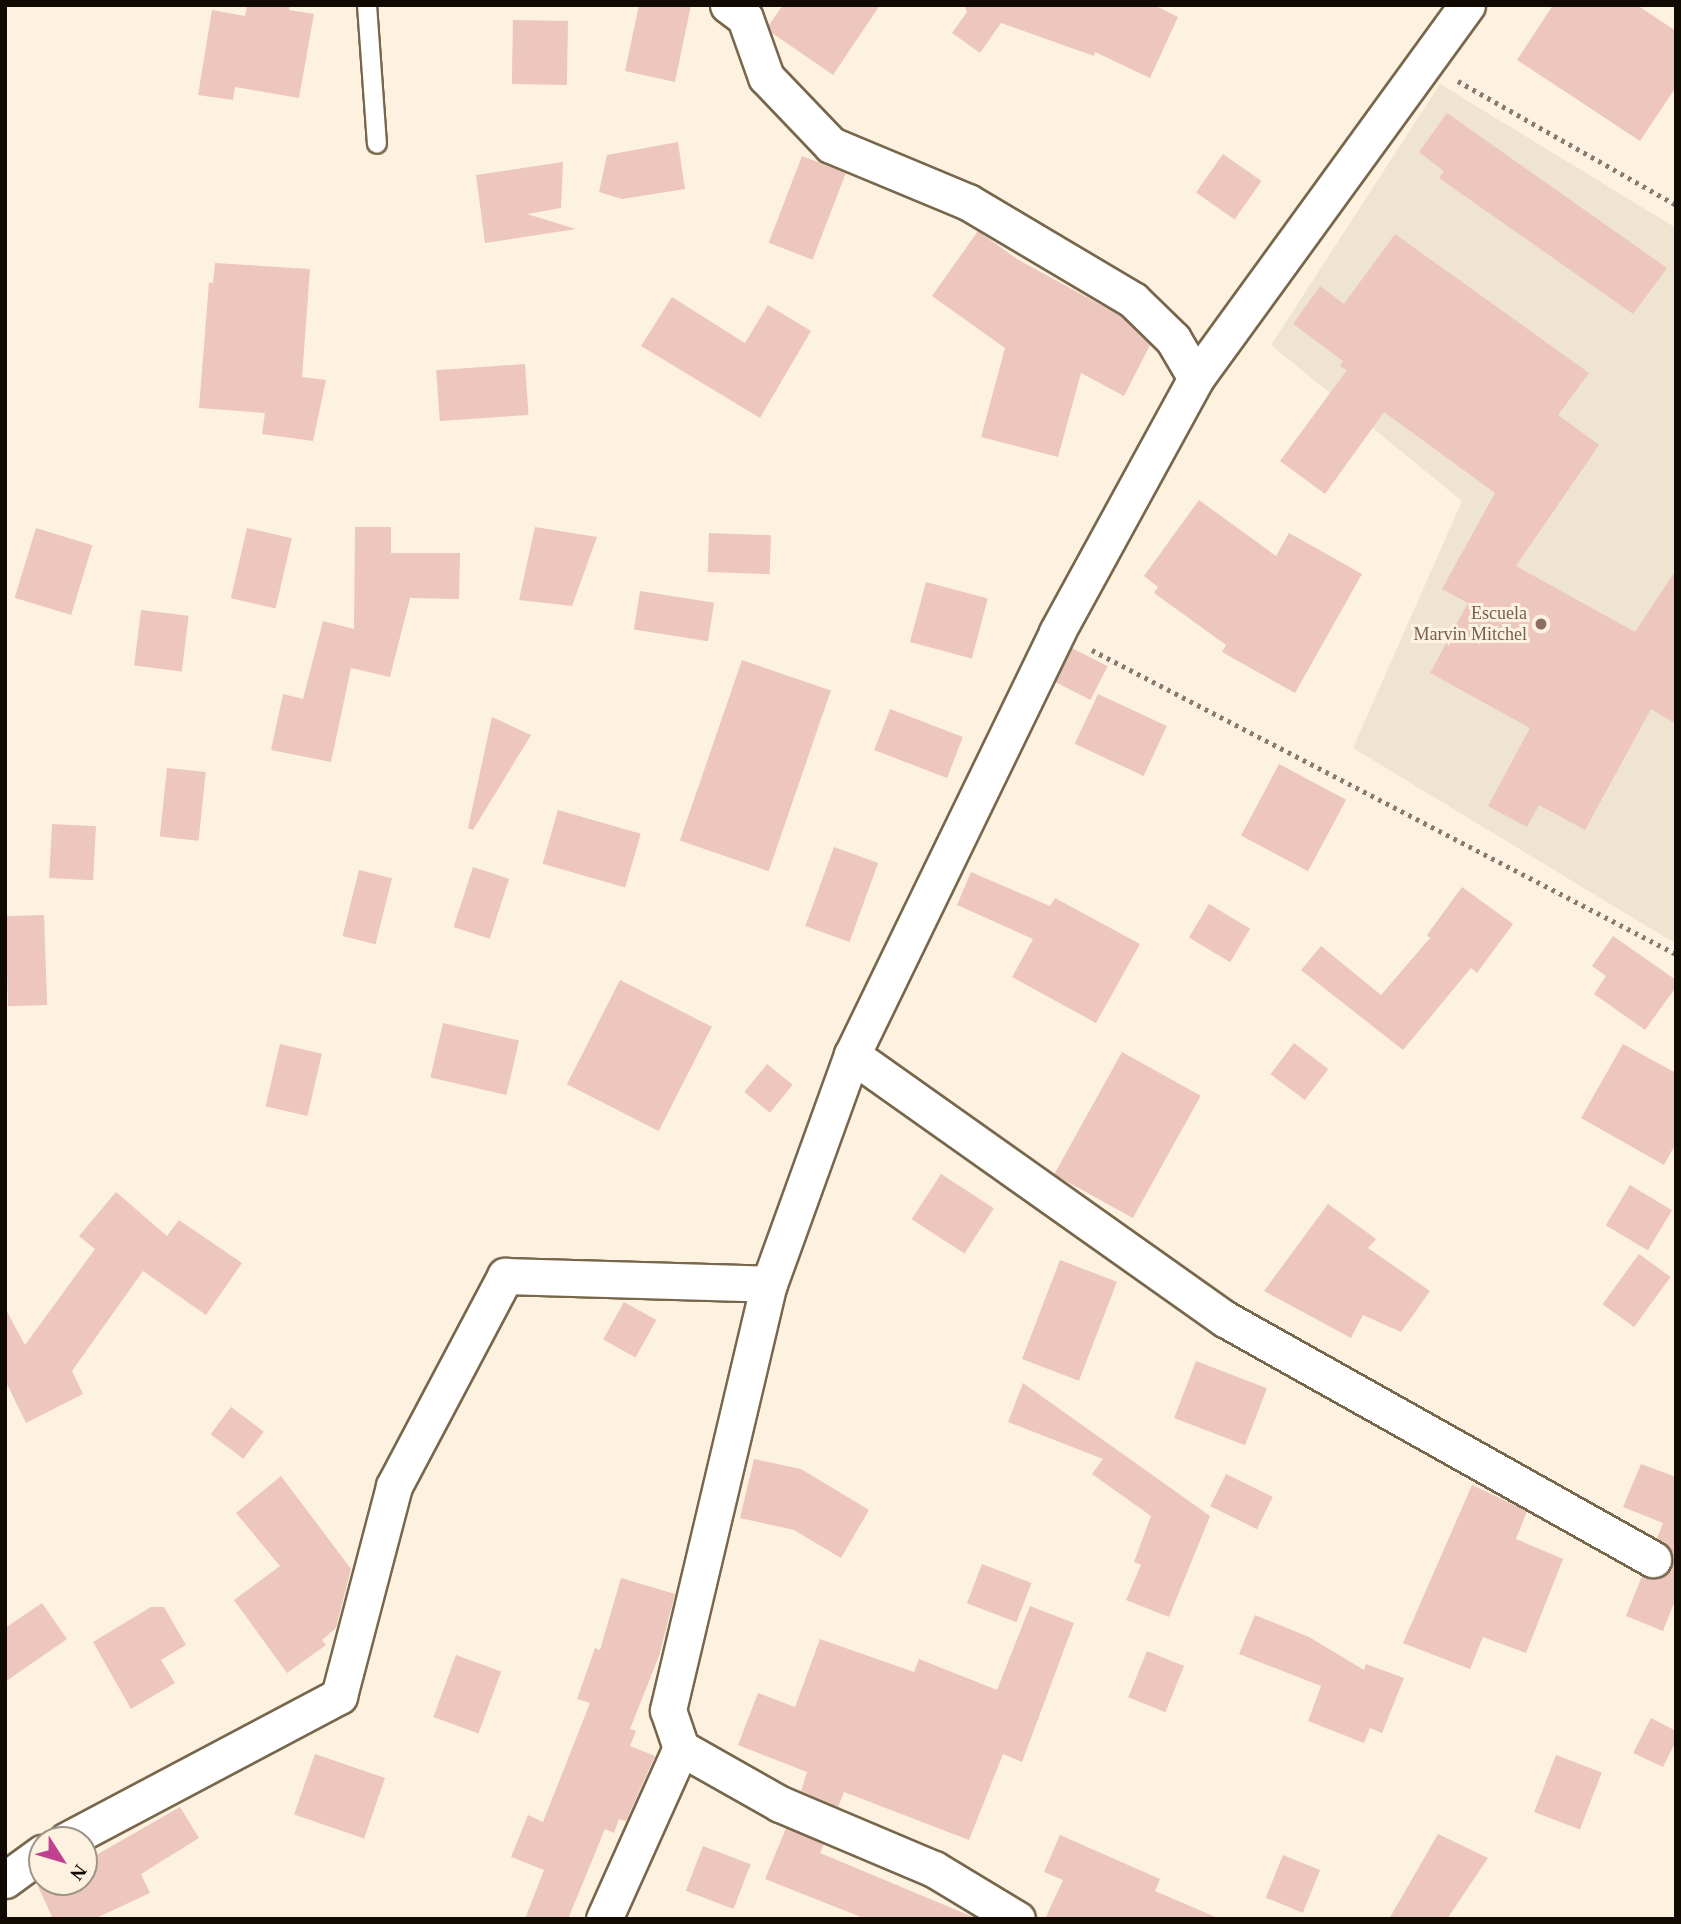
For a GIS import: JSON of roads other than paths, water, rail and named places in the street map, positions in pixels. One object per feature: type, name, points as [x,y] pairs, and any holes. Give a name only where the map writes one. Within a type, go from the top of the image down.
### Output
[{"type":"street","points":[[728,5],[745,18],[766,77],[831,145],[968,202],[1133,300],[1173,339],[1196,378]]},
{"type":"street","points":[[1017,1919],[934,1868],[779,1804],[681,1748],[668,1710],[769,1284],[852,1055],[1057,632],[1196,378],[1467,5]]},
{"type":"street","points":[[852,1055],[1225,1319],[1653,1559]]},
{"type":"street","points":[[93,1826],[339,1696],[394,1486],[505,1276],[769,1284]]},
{"type":"street","points":[[604,1919],[681,1748]]},
{"type":"street","points":[[5,1880],[28,1863]]},
{"type":"lane","points":[[367,5],[377,144]]},
{"type":"place","name":"Escuela Marvin Mitchel","points":[[1541,624]]}]
